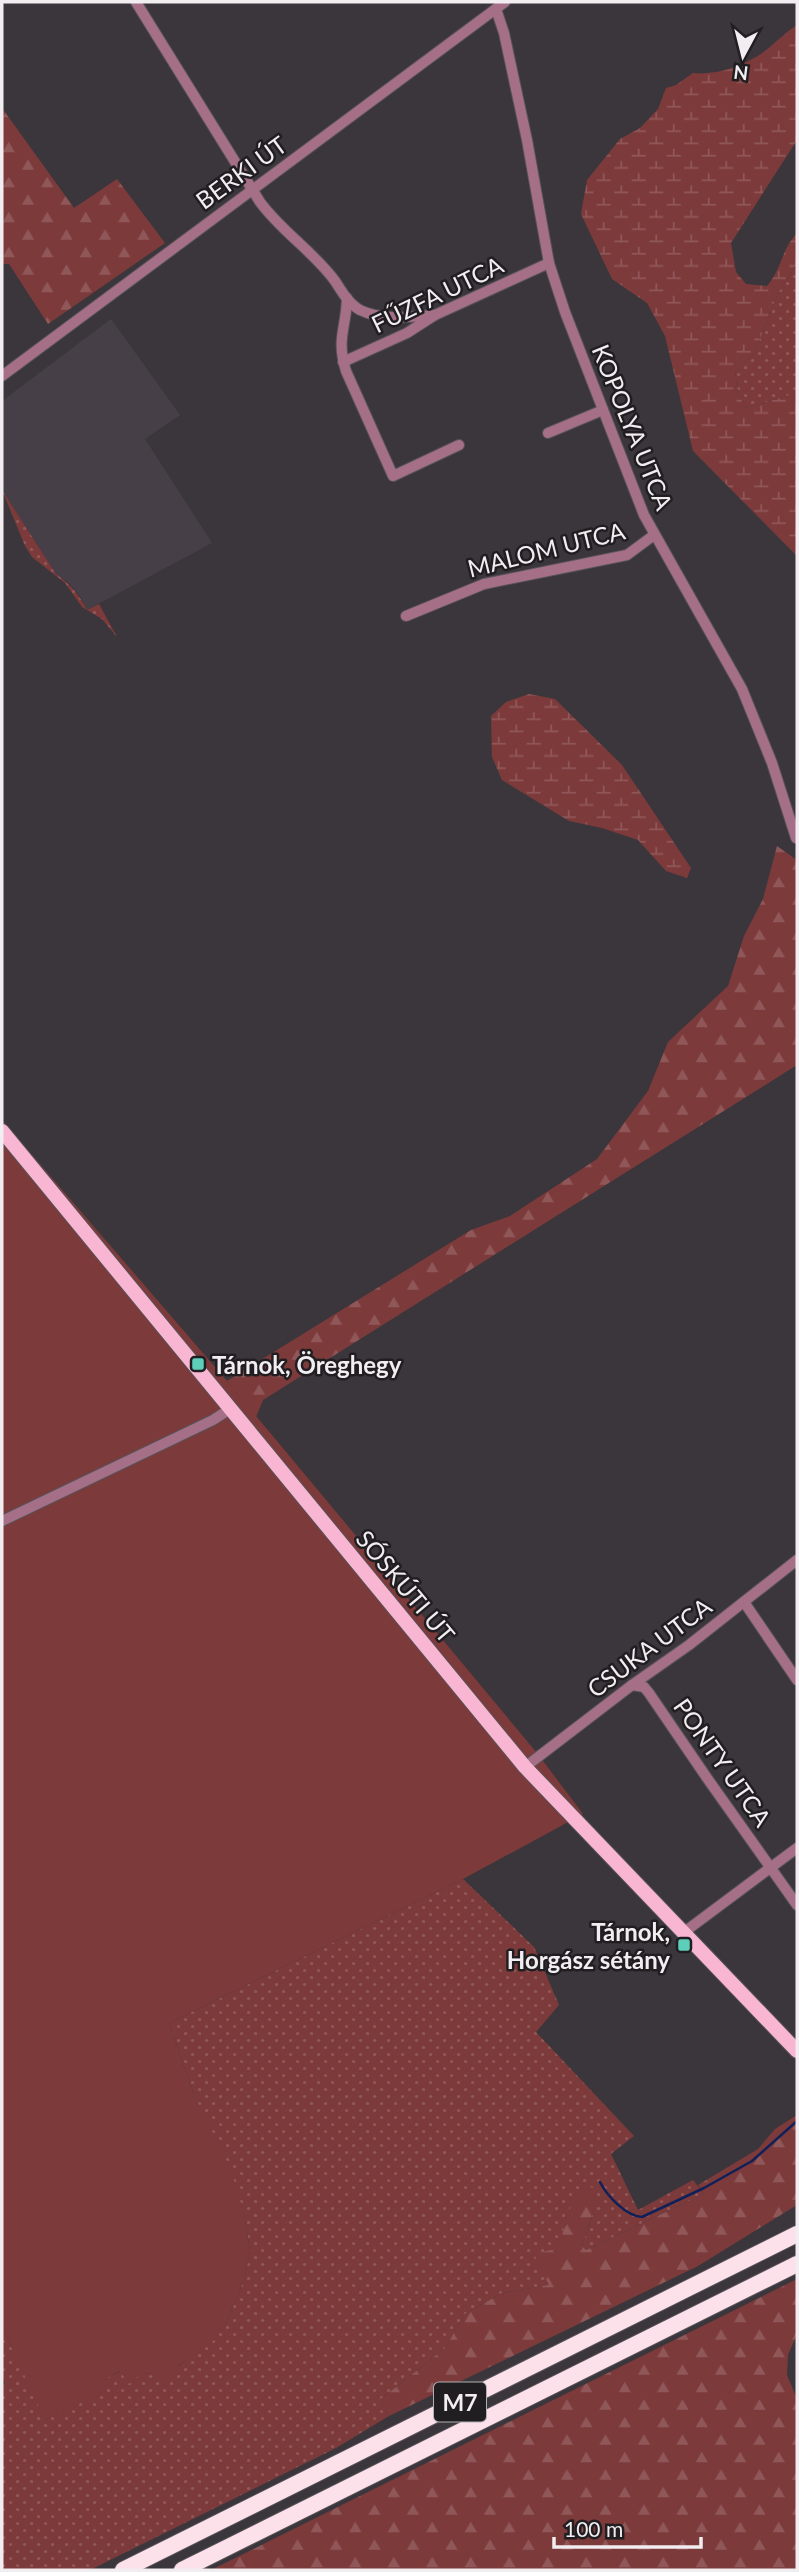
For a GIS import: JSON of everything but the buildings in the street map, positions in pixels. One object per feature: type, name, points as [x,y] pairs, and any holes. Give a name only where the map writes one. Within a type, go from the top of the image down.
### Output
[{"type":"highway","name":"M7","points":[[123,2570],[797,2234]]},
{"type":"highway","name":"M7","points":[[182,2570],[797,2264]]},
{"type":"main road","name":"SÓSKÚTI ÚT","points":[[2,1131],[525,1767],[797,2051]]},
{"type":"street","points":[[136,2],[271,217],[324,265],[347,298],[362,311],[373,314],[436,315]]},
{"type":"street","name":"BERKI ÚT","points":[[2,376],[500,5]]},
{"type":"street","name":"KOPOLYA UTCA","points":[[500,5],[549,263],[603,410],[654,535],[742,689],[772,763],[796,838]]},
{"type":"street","name":"FŰZFA UTCA","points":[[343,362],[549,263]]},
{"type":"street","points":[[347,298],[340,346],[343,362],[393,476],[459,445]]},
{"type":"street","points":[[548,433],[603,410]]},
{"type":"street","name":"MALOM UTCA","points":[[406,616],[484,584],[627,555],[654,535]]},
{"type":"street","points":[[2,1521],[213,1420],[230,1409]]},
{"type":"street","name":"CSUKA UTCA","points":[[525,1767],[632,1685],[690,1646],[797,1560]]},
{"type":"street","points":[[744,1602],[797,1680]]},
{"type":"street","name":"PONTY UTCA","points":[[632,1685],[644,1688],[649,1693],[797,1905]]},
{"type":"street","points":[[683,1933],[797,1848]]},
{"type":"shaded area","points":[[111,319],[180,415],[145,439],[212,543],[87,610],[69,583],[56,574],[2,490],[2,401]]},
{"type":"green space","points":[[797,25],[797,140],[731,243],[736,272],[746,284],[767,286],[797,233],[797,264],[778,293],[754,354],[735,372],[738,394],[746,408],[797,393],[797,556],[693,451],[665,336],[647,303],[612,279],[581,214],[587,180],[620,139],[640,128],[658,109],[666,88],[676,85],[693,73],[716,72],[745,63],[764,52]]},
{"type":"green space","points":[[2,108],[74,208],[117,179],[165,243],[48,324],[9,264],[2,264]]},
{"type":"green space","points":[[797,264],[797,393],[746,408],[738,394],[735,372],[754,354],[778,293]]},
{"type":"green space","points":[[2,490],[56,574],[74,590],[87,610],[65,583],[32,557]]},
{"type":"green space","points":[[99,604],[117,637],[102,619],[87,610]]},
{"type":"green space","points":[[529,694],[555,699],[622,765],[691,868],[687,878],[666,871],[638,840],[569,821],[502,780],[492,757],[491,716],[506,702]]},
{"type":"green space","points":[[777,846],[797,860],[797,1065],[263,1400],[256,1417],[227,1381],[471,1230],[510,1216],[597,1159],[648,1091],[668,1042],[728,986],[744,936],[763,899]]},
{"type":"green space","points":[[2,1120],[227,1381],[537,1753],[583,1814],[463,1879],[169,2023],[194,2095],[231,2170],[244,2214],[250,2251],[244,2280],[225,2325],[213,2341],[179,2365],[168,2384],[154,2373],[141,2374],[129,2384],[120,2371],[103,2380],[105,2391],[45,2420],[2,2326]]},
{"type":"green space","points":[[463,1879],[534,1947],[559,2005],[536,2032],[634,2136],[611,2154],[638,2210],[693,2180],[704,2194],[586,2250],[582,2246],[594,2210],[566,2215],[561,2248],[550,2285],[502,2293],[465,2314],[445,2348],[381,2399],[389,2416],[336,2448],[90,2570],[2,2570],[2,2386],[5,2384],[2,2376],[2,2326],[46,2420],[102,2380],[121,2371],[141,2374],[173,2371],[225,2325],[244,2280],[250,2251],[244,2214],[194,2095],[169,2023]]},
{"type":"green space","points":[[797,2115],[797,2205],[698,2266],[389,2416],[381,2399],[445,2348],[465,2314],[502,2293],[549,2285],[534,2254],[560,2248],[566,2215],[584,2185],[596,2189],[594,2210],[582,2246],[586,2250],[704,2194],[698,2185],[758,2149],[775,2129]]},
{"type":"green space","points":[[797,2279],[797,2334],[788,2355],[787,2375],[797,2399],[797,2570],[211,2570]]},
{"type":"waterway","points":[[600,2182],[618,2204],[630,2213],[642,2217],[704,2188],[752,2161],[797,2121]]},
{"type":"place","name":"Tárnok, Öreghegy","points":[[198,1364]]},
{"type":"place","name":"Tárnok, Horgász sétány","points":[[684,1945]]}]
